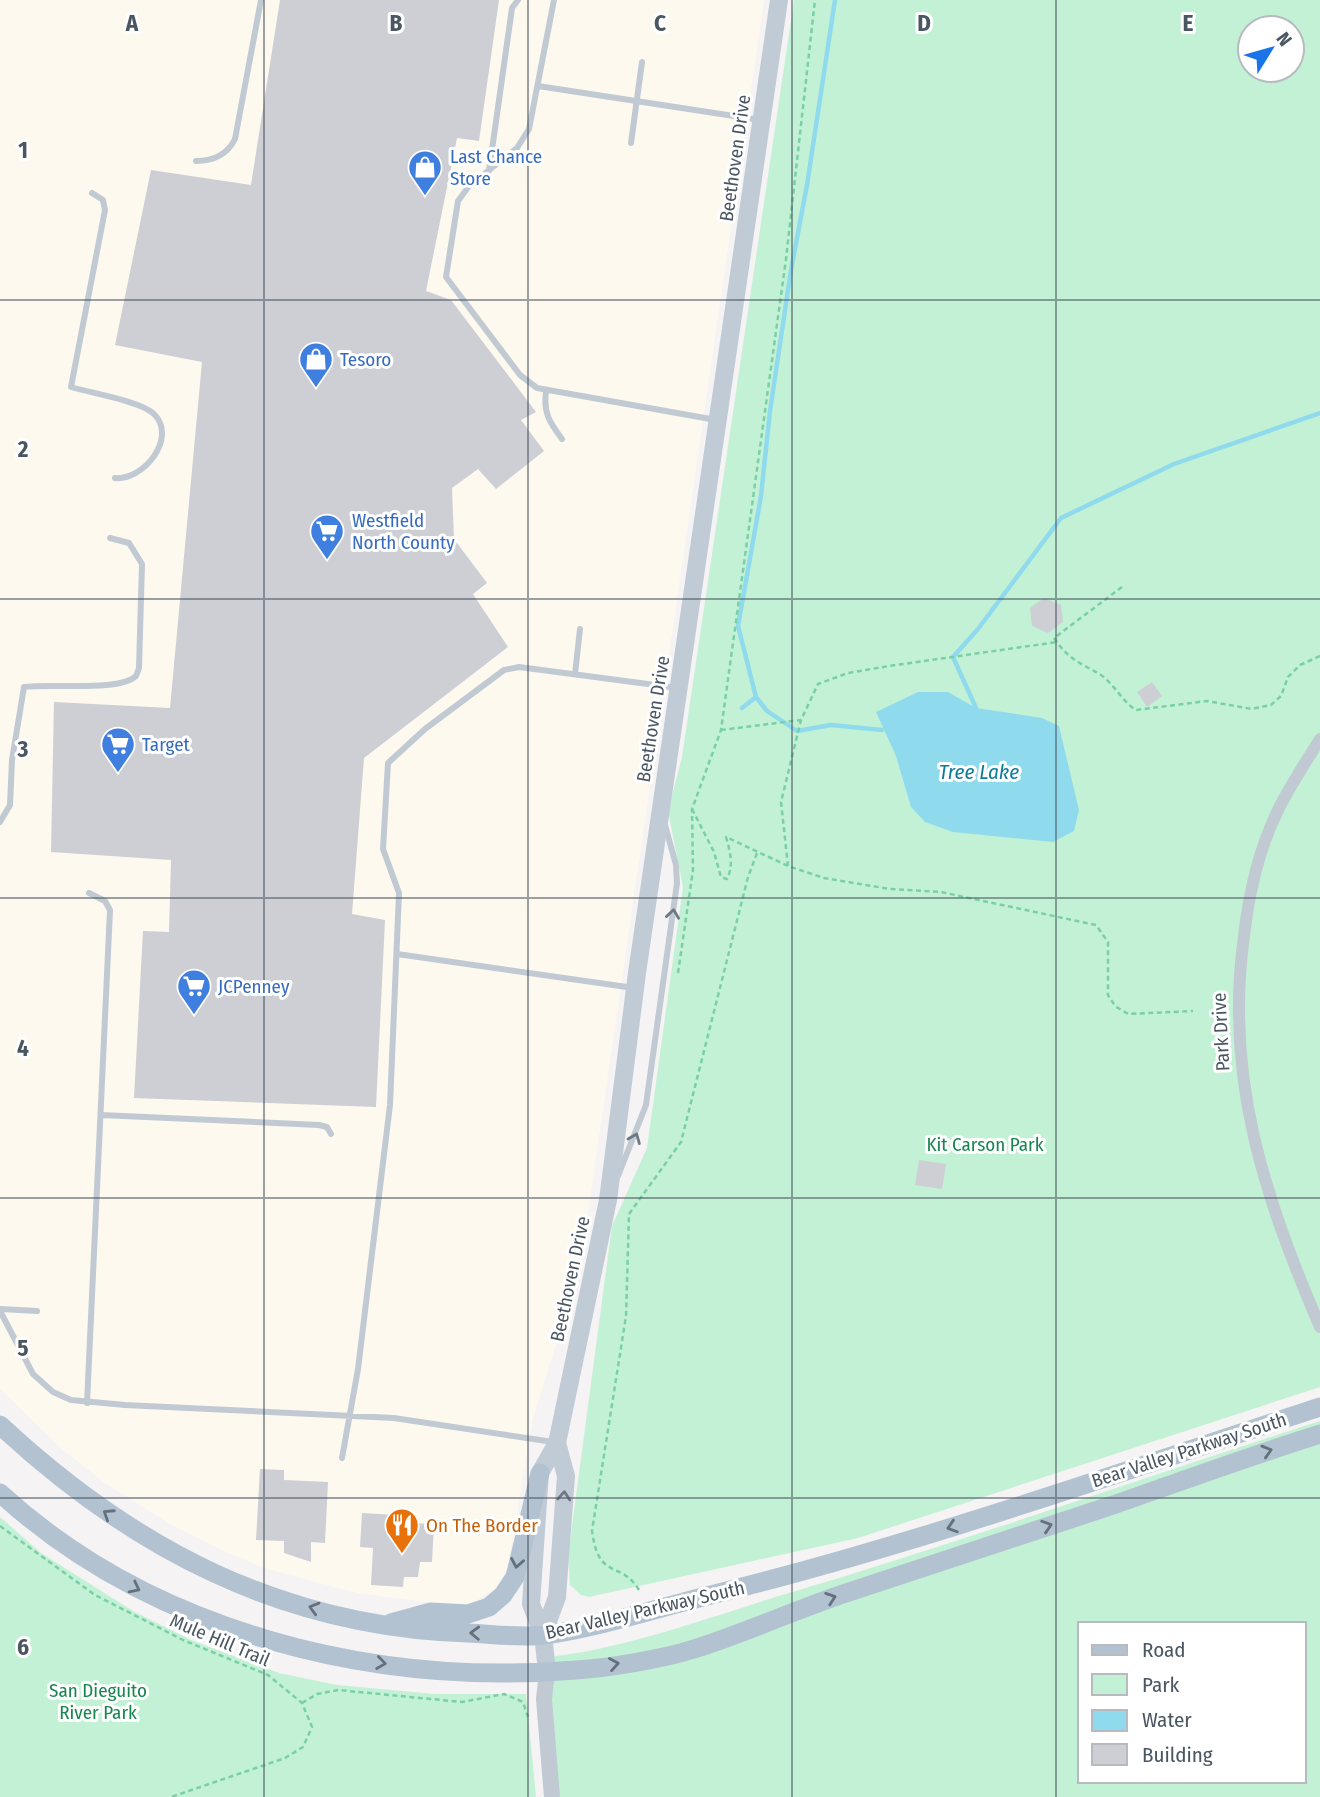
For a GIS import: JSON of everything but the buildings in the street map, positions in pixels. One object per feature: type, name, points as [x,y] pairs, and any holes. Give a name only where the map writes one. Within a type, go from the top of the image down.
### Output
[{"type":"main road","name":"Beethoven Drive","points":[[547,1671],[543,1635],[531,1604],[540,1473],[557,1443],[608,1200],[635,988],[779,0]]},
{"type":"main road","name":"Bear Valley Parkway South","points":[[0,1425],[50,1472],[97,1507],[193,1565],[254,1591],[379,1626],[430,1632],[543,1635],[756,1584],[894,1546],[1320,1407]]},
{"type":"main road","name":"Bear Valley Parkway South","points":[[0,1493],[60,1543],[101,1570],[212,1622],[343,1657],[403,1667],[457,1671],[577,1670],[692,1650],[843,1593],[1320,1434]]},
{"type":"main road","name":"Beethoven Drive","points":[[543,1635],[556,1597],[566,1476],[557,1443]]},
{"type":"main road","points":[[379,1626],[432,1612],[468,1614],[480,1611],[503,1595],[514,1577],[540,1473]]},
{"type":"street","name":"Park Drive","points":[[1320,739],[1278,810],[1250,888],[1238,978],[1238,1055],[1251,1133],[1264,1184],[1320,1327]]},
{"type":"street","name":"Beethoven Drive","points":[[547,1671],[544,1699],[552,1797]]},
{"type":"lane","points":[[196,161],[216,158],[228,150],[235,139],[261,0]]},
{"type":"lane","points":[[489,171],[512,8],[518,0]]},
{"type":"lane","points":[[555,0],[529,129],[524,140],[458,201],[446,277],[520,375],[547,392],[718,420]]},
{"type":"lane","points":[[631,143],[642,62]]},
{"type":"lane","points":[[538,86],[762,121]]},
{"type":"lane","points":[[92,193],[103,200],[105,210],[71,387],[150,411],[160,423],[161,432],[153,457],[142,472],[128,479],[115,478]]},
{"type":"lane","points":[[547,392],[544,407],[547,417],[562,439]]},
{"type":"lane","points":[[0,821],[10,805],[12,760],[24,687],[47,684],[116,686],[136,676],[142,564],[129,543],[110,538]]},
{"type":"lane","points":[[575,674],[580,629]]},
{"type":"lane","points":[[342,1458],[350,1417],[390,1105],[399,892],[383,849],[387,763],[425,729],[504,670],[519,667],[680,688]]},
{"type":"lane","points":[[608,1200],[638,1132],[646,1105],[677,883],[676,865],[661,811]]},
{"type":"lane","points":[[87,1403],[110,910],[105,901],[89,892]]},
{"type":"lane","points":[[397,954],[635,988]]},
{"type":"lane","points":[[101,1115],[320,1125],[327,1127],[331,1134]]},
{"type":"lane","points":[[37,1311],[0,1310],[17,1350],[42,1385],[62,1397],[87,1403],[421,1421],[557,1443]]},
{"type":"path","points":[[815,0],[786,258],[721,729],[692,809],[714,852],[721,877],[727,879],[730,873],[731,855],[726,837],[788,866],[855,885],[941,892],[1096,925],[1108,942],[1108,995],[1115,1006],[1128,1014],[1192,1011]]},
{"type":"path","points":[[1122,587],[1054,638],[1067,656],[1102,676],[1123,702],[1136,710],[1207,701],[1252,709],[1271,705],[1281,696],[1289,677],[1300,665],[1320,656]]},
{"type":"path","points":[[788,866],[781,802],[801,720],[818,684],[848,673],[1057,642]]},
{"type":"path","points":[[721,729],[801,720]]},
{"type":"path","points":[[639,1590],[632,1580],[607,1567],[595,1553],[592,1531],[626,1316],[629,1214],[681,1142],[748,877],[757,853]]},
{"type":"path","name":"Mule Hill Trail","points":[[0,1526],[95,1595],[150,1625],[268,1675],[302,1703]]},
{"type":"path","points":[[172,1797],[261,1768],[303,1747],[312,1727],[302,1703],[317,1694],[338,1690],[462,1702],[504,1695],[523,1702],[528,1717]]},
{"type":"shaded area","name":"Westfield North County","points":[[0,0],[764,0],[580,1268],[533,1418],[508,1567],[496,1588],[471,1604],[432,1603],[357,1593],[267,1569],[228,1553],[168,1523],[102,1481],[63,1450],[0,1389]]},
{"type":"green space","name":"Kit Carson Park","points":[[794,0],[1320,0],[1320,1387],[858,1538],[589,1597],[581,1595],[570,1585],[568,1556],[612,1226],[647,1148],[683,887],[668,811],[682,757]]},
{"type":"green space","points":[[1320,1421],[1320,1797],[551,1797],[538,1658],[634,1641],[922,1552]]},
{"type":"green space","name":"San Dieguito River Park","points":[[0,1517],[41,1553],[133,1611],[191,1640],[279,1673],[337,1685],[435,1694],[526,1694],[536,1797],[0,1797]]},
{"type":"water","name":"Tree Lake","points":[[918,692],[948,692],[976,708],[1042,718],[1059,726],[1079,810],[1074,831],[1053,842],[953,832],[925,822],[911,807],[896,756],[876,712]]},
{"type":"waterway","points":[[835,0],[807,185],[791,270],[770,411],[761,496],[738,626],[756,697],[767,711],[797,731],[831,725],[882,730]]},
{"type":"waterway","points":[[976,708],[953,657],[978,629],[1061,518],[1174,464],[1320,413]]},
{"type":"waterway","points":[[742,708],[756,697]]},
{"type":"place","name":"Last Chance Store","points":[[425,197]]},
{"type":"place","name":"Tesoro","points":[[316,389]]},
{"type":"place","name":"Westfield North County","points":[[327,561]]},
{"type":"place","name":"Target","points":[[118,774]]},
{"type":"place","name":"JCPenney","points":[[194,1016]]},
{"type":"place","name":"On The Border","points":[[402,1555]]}]
